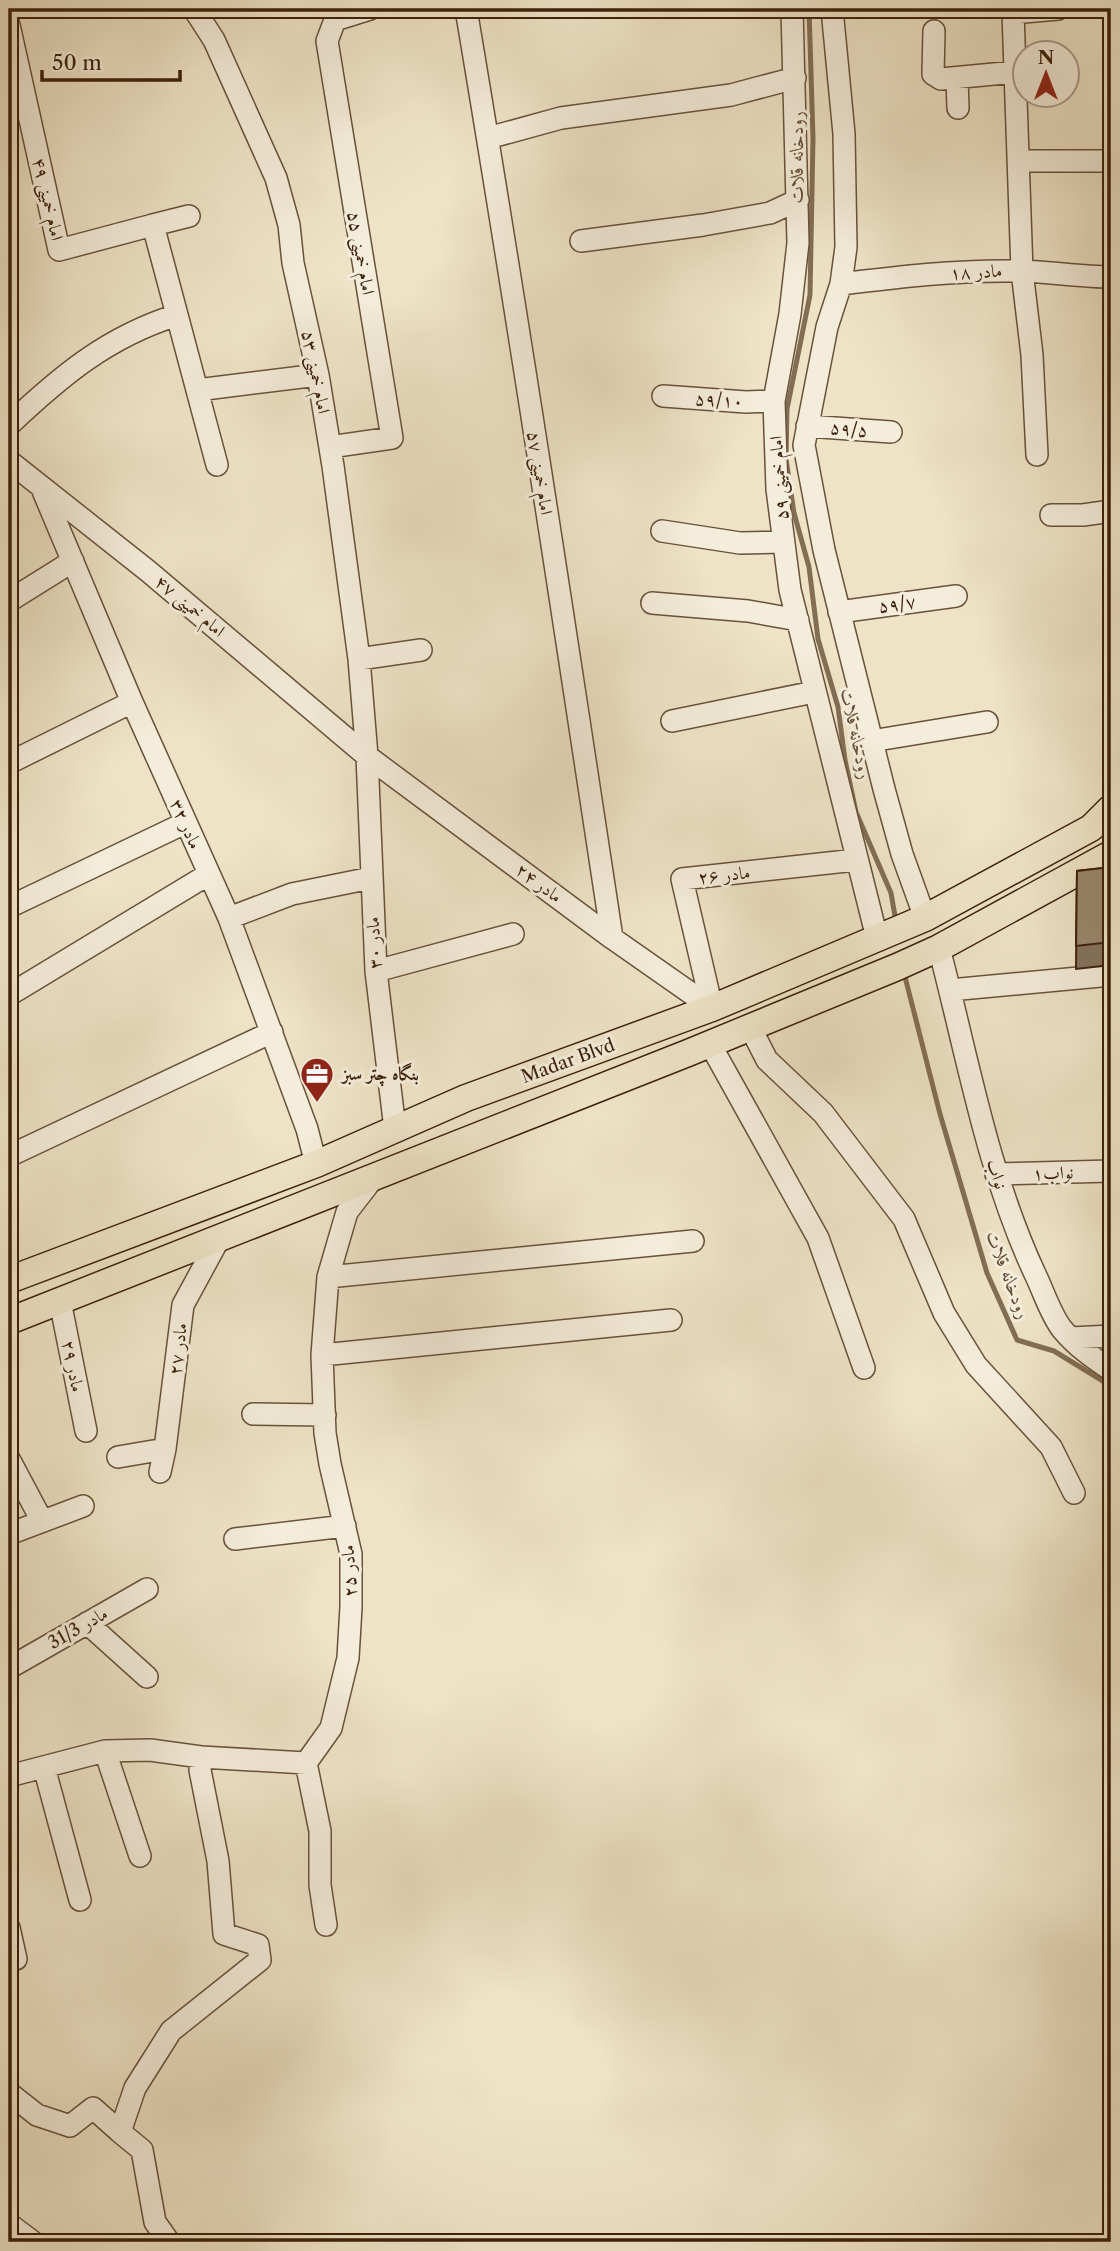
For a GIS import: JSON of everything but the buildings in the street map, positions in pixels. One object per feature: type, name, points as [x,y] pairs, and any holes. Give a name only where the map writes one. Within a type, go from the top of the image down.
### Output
[{"type":"main road","name":"Madar Blvd","points":[[9,1280],[316,1164],[466,1098],[712,1008],[883,936],[919,920],[1091,828],[1111,808]]},
{"type":"main road","name":"Madar Blvd","points":[[9,1321],[710,1044],[897,967],[932,951],[1111,854]]},
{"type":"main road","points":[[466,1098],[480,1134]]},
{"type":"street","name":"امام خمینی ۵۳","points":[[194,9],[214,40],[276,178],[289,225],[293,262],[318,375],[330,447],[359,659],[367,756]]},
{"type":"street","points":[[334,14],[370,9]]},
{"type":"street","name":"امام خمینی ۵۷","points":[[466,9],[517,310],[531,417],[612,938]]},
{"type":"street","name":"امام خمینی ۵۹","points":[[792,9],[798,243],[790,314],[774,401],[777,489],[790,590],[814,692],[856,860],[883,936]]},
{"type":"street","name":"امام خمینی ۵۹","points":[[832,9],[844,134],[846,247],[841,284],[827,327],[804,445],[815,509],[839,612],[919,920]]},
{"type":"street","points":[[1014,38],[1013,11],[1058,9]]},
{"type":"street","name":"امام خمینی ۵۵","points":[[330,447],[392,438],[327,41],[334,14]]},
{"type":"street","name":"امام خمینی ۴۹","points":[[9,26],[59,250],[153,225]]},
{"type":"street","points":[[934,31],[933,74],[941,79],[1012,72]]},
{"type":"street","points":[[488,138],[561,118],[731,95],[795,78]]},
{"type":"street","points":[[957,78],[958,108]]},
{"type":"street","points":[[1016,108],[1022,271],[1032,355],[1037,455]]},
{"type":"street","points":[[1018,160],[1111,160]]},
{"type":"street","points":[[581,241],[770,213],[798,200]]},
{"type":"street","points":[[189,216],[153,225],[217,465]]},
{"type":"street","name":"مادر ۱۸","points":[[841,284],[911,275],[1022,271],[1076,277],[1111,277]]},
{"type":"street","points":[[9,425],[44,391],[87,357],[153,323],[177,315]]},
{"type":"street","points":[[197,390],[318,375]]},
{"type":"street","name":"۵۹/۱۰","points":[[663,396],[746,402],[774,401]]},
{"type":"street","name":"۵۹/۵","points":[[807,426],[891,432]]},
{"type":"street","name":"امام خمینی ۴۷","points":[[9,461],[148,571],[367,756]]},
{"type":"street","name":"مادر ۳۲","points":[[42,489],[132,702],[229,918],[307,1129],[316,1164]]},
{"type":"street","points":[[1051,515],[1083,515],[1111,511]]},
{"type":"street","points":[[662,531],[740,542],[783,542]]},
{"type":"street","points":[[9,601],[73,561]]},
{"type":"street","name":"۵۹/۷","points":[[839,612],[956,596]]},
{"type":"street","points":[[652,603],[748,611],[798,620]]},
{"type":"street","points":[[359,659],[421,650]]},
{"type":"street","points":[[671,721],[814,692]]},
{"type":"street","points":[[9,763],[132,702]]},
{"type":"street","points":[[872,741],[987,722]]},
{"type":"street","name":"مادر ۲۴","points":[[367,756],[612,938],[712,1008]]},
{"type":"street","name":"مادر ۳۰","points":[[367,756],[376,971],[395,1129]]},
{"type":"street","points":[[9,907],[185,823]]},
{"type":"street","name":"مادر ۲۶","points":[[712,1008],[682,880],[856,860]]},
{"type":"street","points":[[9,995],[209,874]]},
{"type":"street","points":[[229,918],[292,894],[371,878]]},
{"type":"street","points":[[376,971],[513,934]]},
{"type":"street","name":"نواب","points":[[932,951],[950,990],[975,1100],[996,1174],[1022,1247],[1060,1327],[1084,1352],[1111,1370]]},
{"type":"street","points":[[950,990],[1111,975]]},
{"type":"street","points":[[750,1027],[767,1060],[823,1113],[904,1219],[944,1313],[976,1365],[1051,1447],[1074,1493]]},
{"type":"street","points":[[9,1156],[272,1032]]},
{"type":"street","points":[[710,1044],[818,1238],[864,1368]]},
{"type":"street","name":"نواب۱","points":[[996,1174],[1111,1171]]},
{"type":"street","name":"مادر ۲۵","points":[[306,1763],[331,1728],[348,1658],[351,1554],[325,1433],[322,1355],[328,1277],[347,1212],[374,1177]]},
{"type":"street","name":"مادر ۲۷","points":[[160,1472],[183,1305],[221,1235]]},
{"type":"street","points":[[328,1277],[693,1241]]},
{"type":"street","name":"مادر ۲۹","points":[[60,1301],[86,1431]]},
{"type":"street","points":[[322,1355],[671,1320]]},
{"type":"street","points":[[1071,1338],[1111,1336]]},
{"type":"street","points":[[253,1414],[325,1415]]},
{"type":"street","points":[[118,1457],[165,1449]]},
{"type":"street","points":[[9,1459],[42,1521]]},
{"type":"street","points":[[9,1534],[83,1506]]},
{"type":"street","points":[[235,1539],[345,1526]]},
{"type":"street","name":"مادر 31/3","points":[[9,1668],[147,1589]]},
{"type":"street","points":[[87,1623],[147,1677]]},
{"type":"street","points":[[9,1776],[105,1751],[149,1750],[306,1763],[320,1831],[320,1885],[326,1925]]},
{"type":"street","points":[[105,1751],[140,1856]]},
{"type":"street","points":[[120,2132],[135,2088],[171,2031],[260,1961],[258,1945],[224,1934],[218,1861],[200,1770],[201,1756]]},
{"type":"street","points":[[44,1767],[79,1900]]},
{"type":"street","points":[[9,1928],[16,1959]]},
{"type":"street","points":[[9,2093],[37,2115],[70,2126],[93,2108],[142,2150],[155,2222],[169,2242]]},
{"type":"street","points":[[9,2224],[33,2242]]},
{"type":"waterway","name":"رودخانه قلات","points":[[809,9],[813,138],[810,295],[787,409],[786,459],[794,513],[809,567],[818,639],[838,707],[856,812],[891,893],[896,922]]},
{"type":"waterway","name":"رودخانه قلات","points":[[904,973],[940,1114],[987,1273],[1017,1340],[1054,1351],[1111,1386]]},
{"type":"place","name":"بنگاه چتر سبز","points":[[317,1104]]}]
